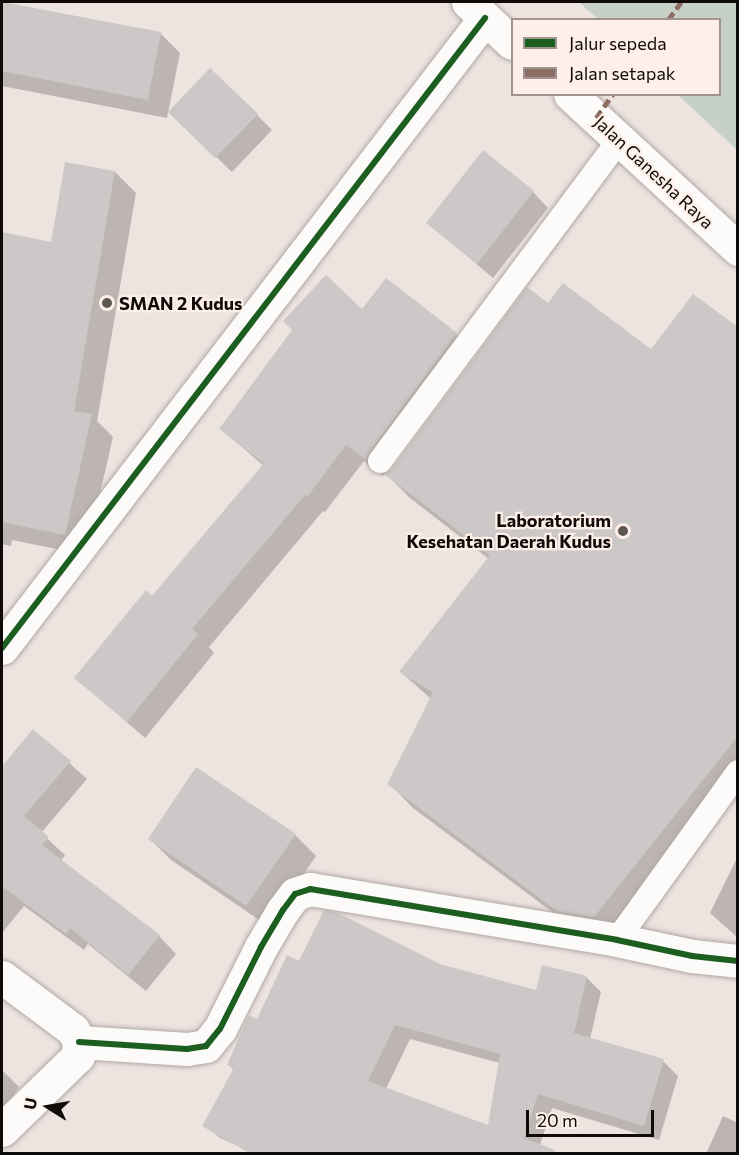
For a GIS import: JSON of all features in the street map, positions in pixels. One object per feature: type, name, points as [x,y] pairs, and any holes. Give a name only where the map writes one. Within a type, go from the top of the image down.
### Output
[{"type":"street","points":[[2,648],[477,10],[511,41]]},
{"type":"street","name":"Jalan Ganesha Raya","points":[[572,96],[738,249]]},
{"type":"street","points":[[79,1042],[177,1049],[206,1046],[220,1029],[261,947],[283,910],[296,894],[310,889],[617,940],[692,956],[738,962]]},
{"type":"street","points":[[2,976],[73,1030],[79,1042],[78,1056],[2,1130]]},
{"type":"lane","points":[[380,461],[620,140]]},
{"type":"lane","points":[[617,940],[738,772]]},
{"type":"shaded area","points":[[579,2],[737,2],[737,150],[679,96],[721,96],[721,18],[597,18]]},
{"type":"building","points":[[2,2],[161,32],[148,100],[2,71]]},
{"type":"building","points":[[210,68],[258,114],[215,158],[168,112]]},
{"type":"building","points":[[483,150],[534,191],[477,264],[426,223]]},
{"type":"building","points":[[65,162],[115,171],[74,411],[92,414],[65,535],[2,522],[2,232],[51,242]]},
{"type":"building","points":[[326,275],[362,309],[386,278],[457,333],[369,452],[366,460],[346,445],[308,496],[305,495],[192,629],[198,634],[127,722],[74,678],[146,590],[152,596],[264,463],[219,429],[292,330],[283,321]]},
{"type":"building","name":"Laboratorium Kesehatan Daerah Kudus","points":[[563,283],[651,349],[693,294],[738,327],[738,736],[594,917],[557,911],[387,784],[433,692],[399,672],[490,555],[384,474],[391,470],[527,287],[548,303]]},
{"type":"building","points":[[33,729],[71,761],[24,816],[49,837],[42,845],[160,935],[128,975],[70,928],[66,934],[2,886],[2,766]]},
{"type":"building","points":[[196,767],[296,834],[246,906],[148,839]]},
{"type":"building","points":[[324,910],[338,913],[440,964],[536,990],[542,965],[587,976],[574,1033],[664,1059],[644,1126],[538,1094],[524,1138],[555,1150],[554,1154],[251,1154],[202,1126],[234,1068],[227,1065],[249,1015],[257,1019],[287,955],[299,961]],"holes":[[[395,1025],[500,1054],[488,1125],[368,1081]]]},
{"type":"marked path","points":[[669,18],[681,2]]},
{"type":"marked path","points":[[596,118],[612,96]]},
{"type":"cycle path","points":[[2,648],[485,18]]},
{"type":"cycle path","points":[[79,1042],[187,1049],[206,1046],[220,1029],[261,947],[283,910],[295,894],[310,889],[617,940],[692,956],[738,961]]},
{"type":"place","name":"SMAN 2 Kudus","points":[[107,303]]},
{"type":"place","name":"Laboratorium Kesehatan Daerah Kudus","points":[[623,531]]}]
